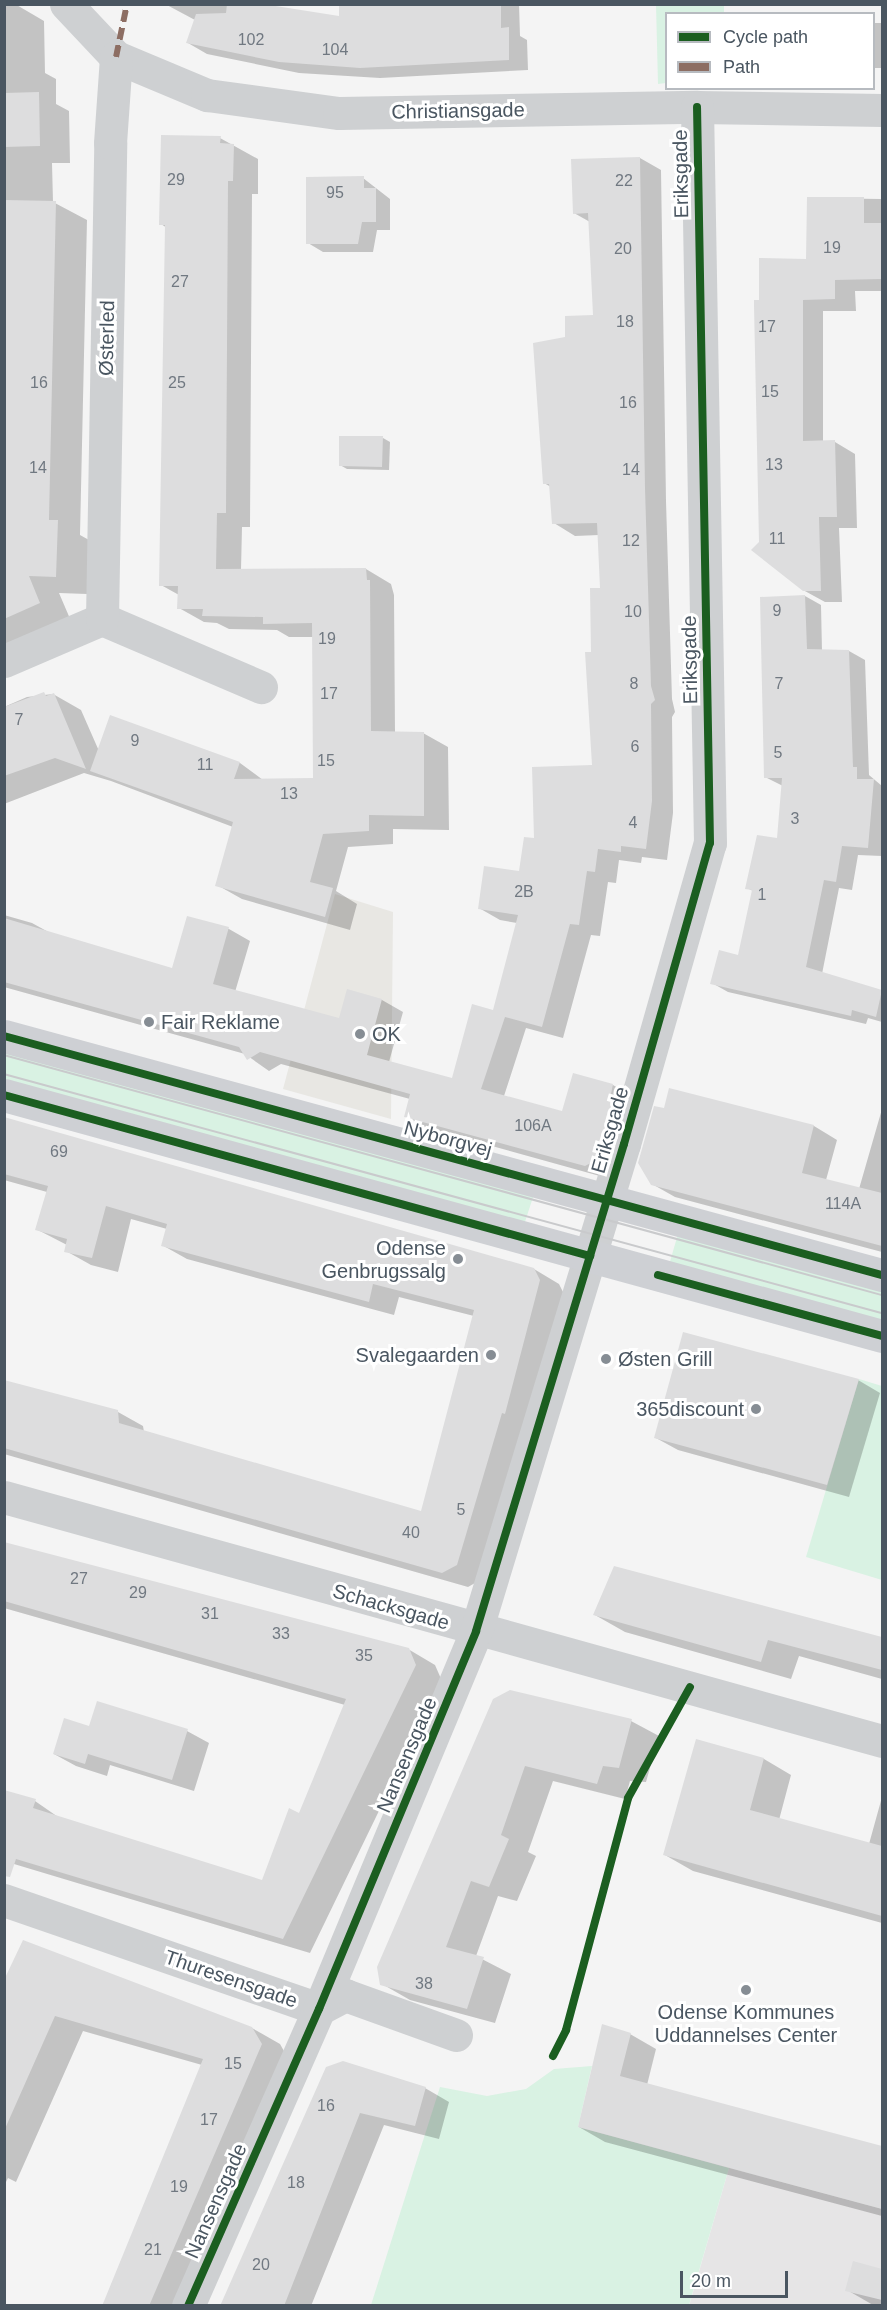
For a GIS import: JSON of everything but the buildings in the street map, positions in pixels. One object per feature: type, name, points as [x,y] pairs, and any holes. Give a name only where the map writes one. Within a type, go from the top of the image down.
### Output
[{"type":"street","name":"Christiansgade","points":[[66,4],[116,57],[207,94],[339,113],[696,107],[882,110]]},
{"type":"street","name":"Østerled","points":[[102,619],[110,155],[116,57]]},
{"type":"street","name":"Eriksgade","points":[[607,1198],[710,843],[696,107]]},
{"type":"street","points":[[4,661],[102,619],[261,687]]},
{"type":"street","name":"Nyborgvej","points":[[4,1036],[607,1198],[882,1275]]},
{"type":"street","points":[[4,1095],[882,1336]]},
{"type":"street","name":"Nansensgade","points":[[188,2306],[319,2009],[476,1631],[607,1198]]},
{"type":"street","name":"Schacksgade","points":[[4,1497],[476,1631],[882,1741]]},
{"type":"street","name":"Thuresensgade","points":[[4,1900],[319,2009],[345,1995],[456,2035]]},
{"type":"shaded area","points":[[335,894],[393,912],[391,1119],[283,1089]]},
{"type":"shaded area","points":[[729,2168],[882,2209],[882,2305],[689,2306]]},
{"type":"green space","points":[[656,5],[724,5],[724,12],[665,12],[665,83],[658,84]]},
{"type":"green space","points":[[4,1045],[535,1191],[523,1228],[5,1085]]},
{"type":"green space","points":[[680,1227],[882,1283],[882,1323],[669,1265]]},
{"type":"green space","points":[[859,1379],[882,1386],[882,1580],[806,1557]]},
{"type":"green space","points":[[592,2066],[578,2127],[729,2168],[689,2305],[371,2305],[440,2087],[487,2096],[526,2089],[554,2069]]},
{"type":"tram line","points":[[4,1055],[882,1295]]},
{"type":"tram line","points":[[4,1074],[882,1313]]},
{"type":"marked path","points":[[116,57],[127,4]]},
{"type":"cycle path","points":[[188,2306],[319,2009],[476,1631],[624,1144],[710,843],[697,107]]},
{"type":"cycle path","points":[[4,1036],[882,1275]]},
{"type":"cycle path","points":[[4,1095],[590,1256]]},
{"type":"cycle path","points":[[658,1275],[882,1336]]},
{"type":"cycle path","points":[[553,2056],[566,2030],[628,1798],[690,1687]]},
{"type":"place","name":"Fair Reklame","points":[[149,1022]]},
{"type":"place","name":"OK","points":[[360,1034]]},
{"type":"place","name":"Odense Genbrugssalg","points":[[458,1259]]},
{"type":"place","name":"Svalegaarden","points":[[491,1355]]},
{"type":"place","name":"Østen Grill","points":[[606,1359]]},
{"type":"place","name":"365discount","points":[[756,1409]]},
{"type":"place","name":"Odense Kommunes Uddannelses Center","points":[[746,1990]]}]
